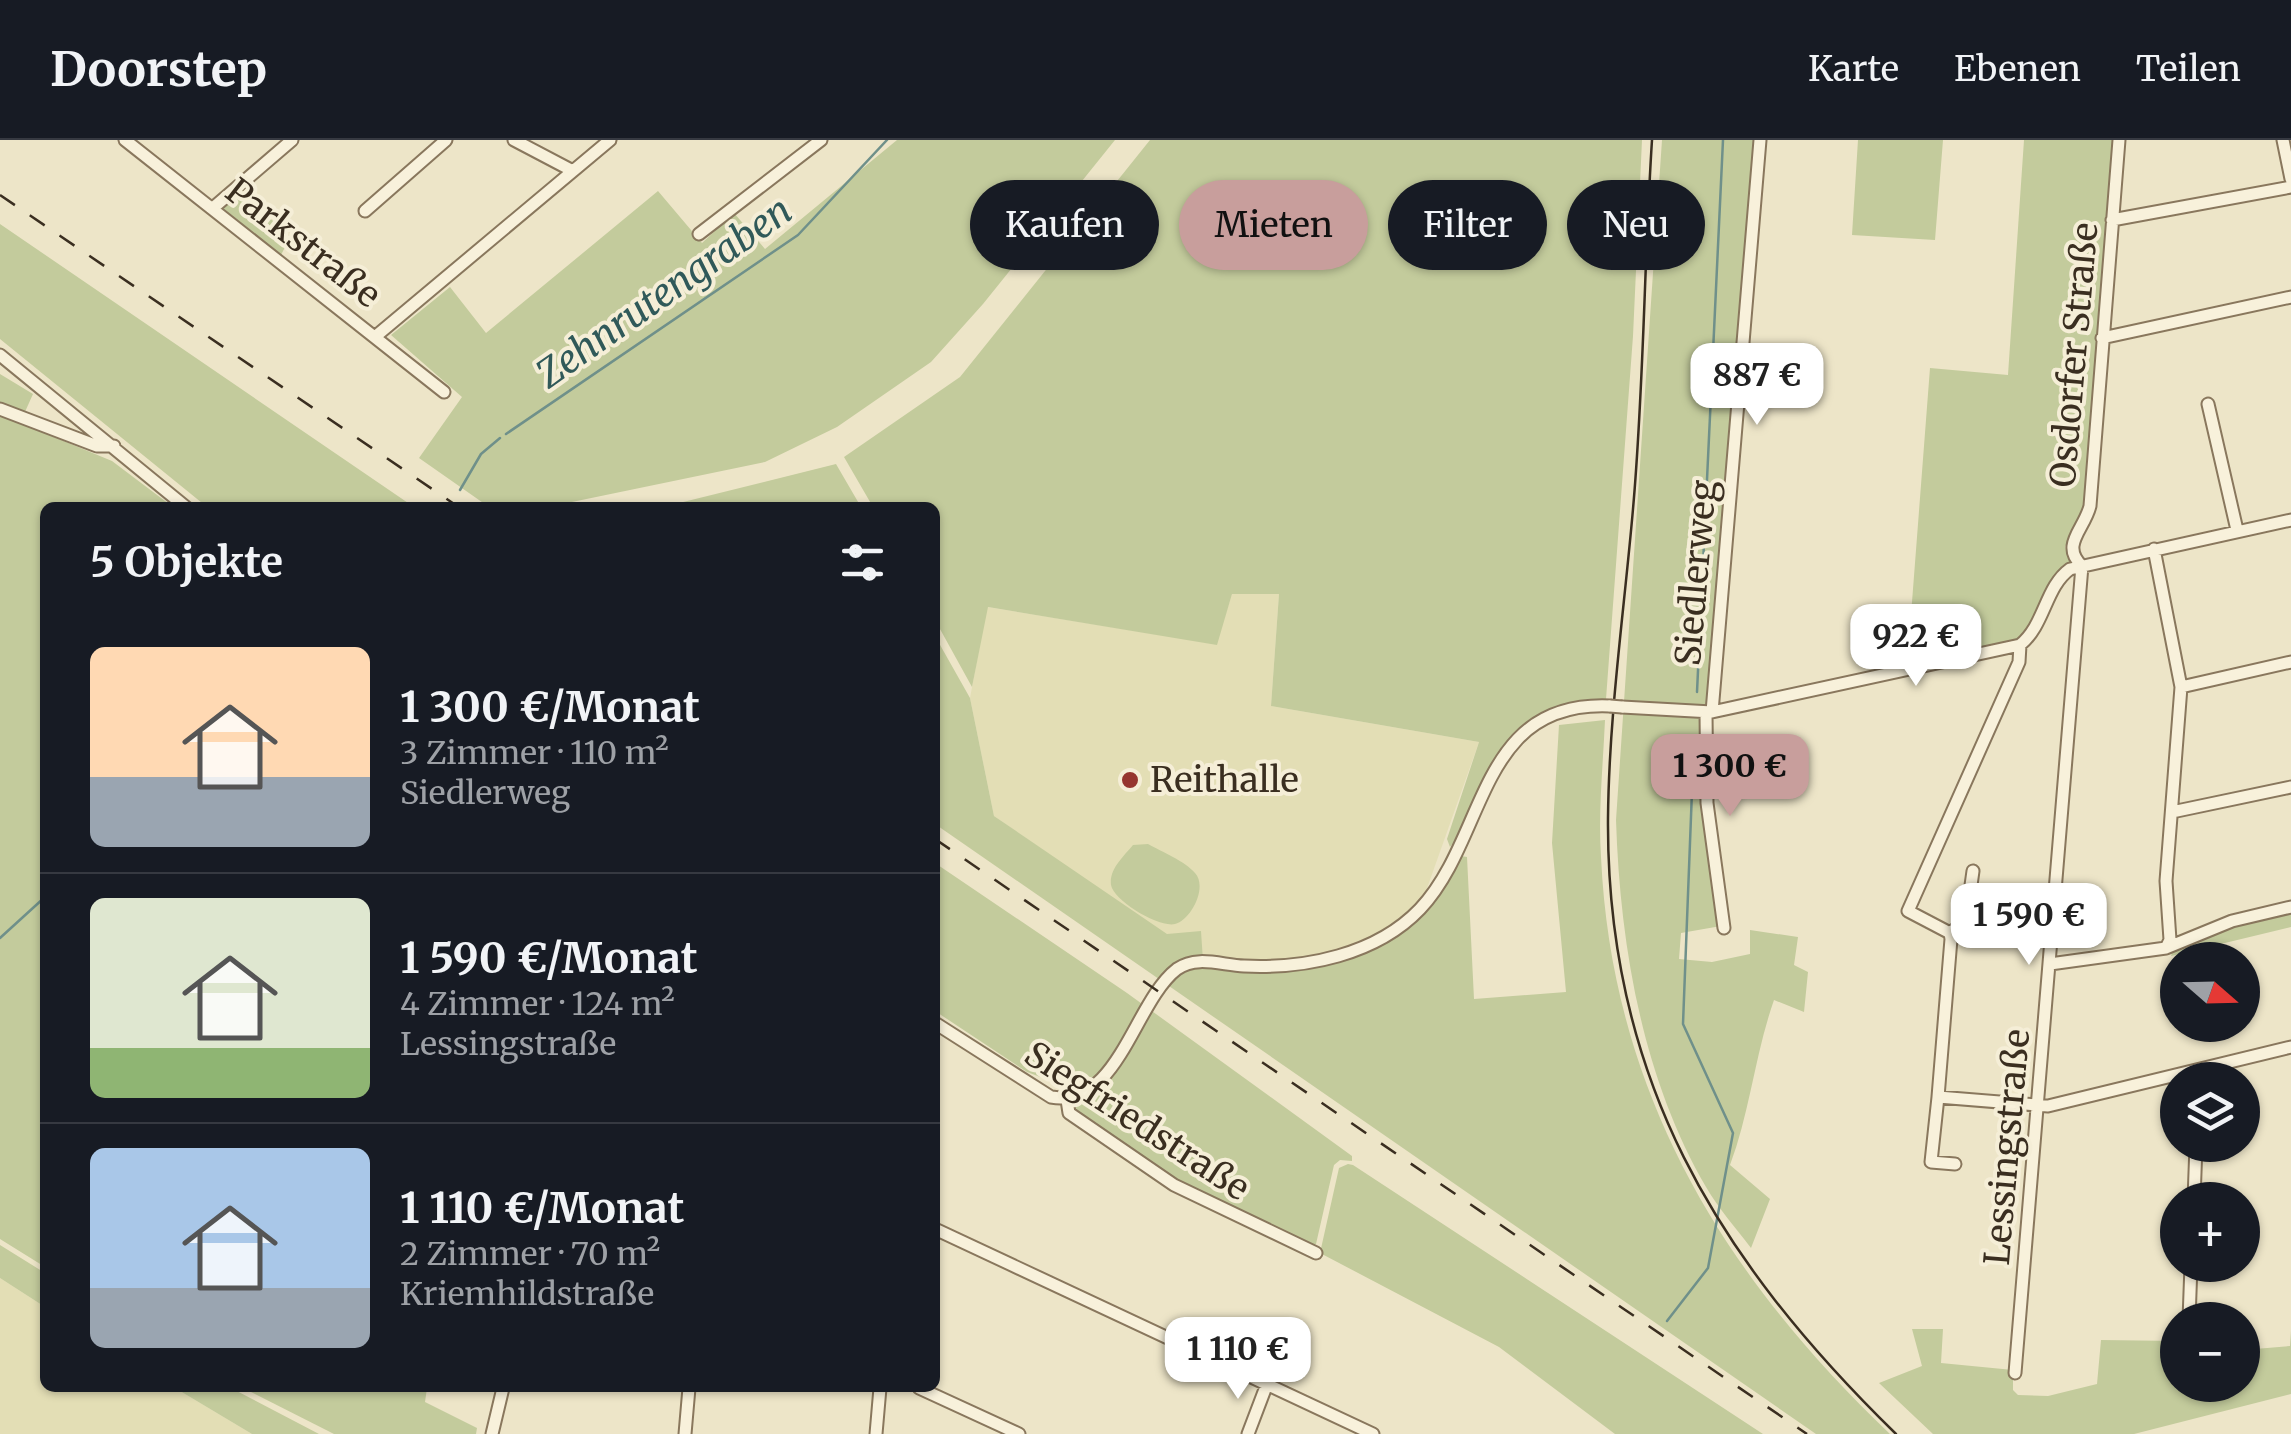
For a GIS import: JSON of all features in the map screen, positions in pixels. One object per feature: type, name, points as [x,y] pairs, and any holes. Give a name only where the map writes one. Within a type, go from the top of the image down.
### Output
[{"type":"street","name":"Parkstraße","points":[[125,140],[444,392]]},
{"type":"street","points":[[213,208],[292,140]]},
{"type":"street","points":[[365,211],[446,140]]},
{"type":"street","points":[[514,140],[573,171]]},
{"type":"street","points":[[376,336],[610,140]]},
{"type":"street","points":[[699,234],[822,140]]},
{"type":"street","name":"Siedlerweg","points":[[1724,928],[1706,804],[1709,712],[1760,140]]},
{"type":"street","name":"Osdorfer Straße","points":[[2082,566],[2070,552],[2090,506],[2119,140]]},
{"type":"street","points":[[2283,140],[2291,179]]},
{"type":"street","points":[[2112,220],[2291,187]]},
{"type":"street","points":[[2102,338],[2291,297]]},
{"type":"street","points":[[0,355],[180,502]]},
{"type":"street","points":[[2208,404],[2237,530]]},
{"type":"street","points":[[0,408],[97,446],[114,446]]},
{"type":"street","points":[[1067,1100],[1097,1084],[1162,985],[1182,966],[1202,961],[1292,966],[1339,957],[1382,937],[1420,908],[1455,854],[1492,772],[1512,744],[1555,715],[1587,706],[1709,712],[2020,645],[2034,633],[2061,576],[2082,566],[2291,520]]},
{"type":"street","points":[[2154,549],[2180,686],[2166,942]]},
{"type":"street","name":"Lessingstraße","points":[[2015,1373],[2082,566]]},
{"type":"street","points":[[1950,933],[1908,911],[2020,662],[2020,645]]},
{"type":"street","points":[[2180,686],[2291,662]]},
{"type":"street","points":[[2172,812],[2291,787]]},
{"type":"street","points":[[1955,1164],[1932,1162],[1950,933],[1966,921],[1974,871]]},
{"type":"street","points":[[2181,942],[2232,921],[2291,907]]},
{"type":"street","points":[[2050,964],[2160,949]]},
{"type":"street","name":"Siegfriedstraße","points":[[940,1027],[1037,1090],[1067,1100],[1069,1112],[1080,1121],[1174,1184],[1253,1227],[1316,1254]]},
{"type":"street","points":[[2244,1062],[2291,1048]]},
{"type":"street","points":[[1938,1097],[2037,1105],[2160,1082]]},
{"type":"street","points":[[940,1231],[1373,1434]]},
{"type":"street","points":[[1248,1434],[1267,1384]]},
{"type":"street","points":[[492,1434],[502,1392]]},
{"type":"street","points":[[686,1434],[688,1392]]},
{"type":"street","points":[[876,1434],[880,1392]]},
{"type":"street","points":[[928,1392],[1019,1434]]},
{"type":"shaded area","points":[[1232,594],[1279,594],[1271,706],[1479,742],[1420,908],[1382,937],[1293,966],[1202,961],[994,816],[970,698],[987,607],[1216,644]]},
{"type":"shaded area","points":[[0,1278],[40,1304],[40,1392],[182,1392],[252,1434],[0,1434]]},
{"type":"green space","points":[[897,140],[1115,140],[1083,180],[970,180],[970,270],[1010,270],[931,362],[837,427],[765,462],[572,502],[482,502],[419,458],[462,397],[391,335],[450,287],[486,333],[658,191],[702,243],[734,213],[765,249]]},
{"type":"green space","points":[[1150,140],[1642,140],[1640,180],[1567,180],[1567,270],[1636,270],[1606,699],[1564,708],[1513,740],[1488,772],[1463,828],[1450,847],[1447,839],[1479,742],[1271,706],[1279,594],[1232,594],[1217,645],[988,607],[972,687],[940,629],[940,502],[870,502],[844,457],[960,377],[1046,270],[1159,270],[1159,180],[1118,180]]},
{"type":"green space","points":[[1662,140],[1757,140],[1709,702],[1702,707],[1721,926],[1681,933],[1679,959],[1712,962],[1750,954],[1750,930],[1798,937],[1794,965],[1808,972],[1804,1012],[1774,1000],[1730,1165],[1770,1199],[1751,1248],[1706,1187],[1665,1101],[1638,1009],[1618,867],[1616,820],[1653,270],[1705,270],[1705,180],[1659,180]]},
{"type":"green space","points":[[1858,140],[1943,140],[1935,240],[1852,235]]},
{"type":"green space","points":[[2024,140],[2117,140],[2084,506],[2065,547],[2070,562],[2055,580],[2028,632],[2005,645],[1957,655],[1953,613],[1911,615],[1930,368],[2008,375]]},
{"type":"green space","points":[[241,195],[278,225],[286,245],[280,257],[220,209]]},
{"type":"green space","points":[[0,224],[407,502],[201,502],[0,339]]},
{"type":"green space","points":[[0,374],[33,394],[20,423],[112,461],[166,502],[40,502],[40,1264],[0,1239]]},
{"type":"green space","points":[[836,464],[858,502],[683,502]]},
{"type":"green space","points":[[940,645],[970,698],[994,816],[1167,934],[1201,931],[1203,961],[1292,966],[1382,937],[1420,908],[1455,855],[1467,857],[1474,999],[1566,992],[1552,843],[1559,725],[1605,720],[1600,840],[1610,943],[1627,1024],[1653,1101],[1687,1174],[1728,1244],[1776,1310],[1890,1434],[1816,1434],[940,827]]},
{"type":"green space","points":[[1148,844],[1185,865],[1199,879],[1196,902],[1187,916],[1175,924],[1159,922],[1138,912],[1111,885],[1115,868],[1133,845]]},
{"type":"green space","points":[[940,866],[1127,993],[1352,1156],[1352,1161],[1340,1160],[1334,1165],[1316,1244],[1309,1247],[1175,1182],[1077,1114],[1067,1087],[1027,1072],[940,1014]]},
{"type":"green space","points":[[2291,910],[2291,927],[2229,942],[2190,942],[2234,924]]},
{"type":"green space","points":[[1348,1164],[1763,1434],[1615,1434],[1499,1347],[1320,1253],[1339,1168]]},
{"type":"green space","points":[[0,1245],[40,1270],[40,1304],[0,1278]]},
{"type":"green space","points":[[1912,1329],[1943,1329],[1941,1363],[2013,1370],[2013,1390],[2018,1395],[2048,1396],[2097,1384],[2101,1340],[2160,1341],[2160,1402],[2260,1402],[2134,1434],[1933,1434],[1879,1383],[1922,1366]]},
{"type":"green space","points":[[2291,1331],[2291,1394],[2260,1402],[2260,1349],[2290,1346]]},
{"type":"green space","points":[[182,1392],[239,1392],[319,1434],[252,1434]]},
{"type":"green space","points":[[251,1392],[426,1392],[425,1402],[477,1428],[476,1434],[334,1434]]},
{"type":"waterway","name":"Zehnrutengraben","points":[[506,434],[798,235],[887,140]]},
{"type":"waterway","points":[[1697,692],[1723,140]]},
{"type":"waterway","name":"Zehnrutengraben","points":[[460,490],[481,454],[500,438]]},
{"type":"waterway","points":[[1667,1321],[1708,1268],[1733,1133],[1683,1024],[1694,739]]},
{"type":"waterway","name":"Zehnrutengraben","points":[[0,938],[40,902]]},
{"type":"tram line","points":[[1652,140],[1637,463],[1609,779],[1612,912],[1627,999],[1651,1080],[1684,1157],[1725,1230],[1775,1300],[1832,1368],[1896,1434]]},
{"type":"railway","points":[[0,195],[451,502]]},
{"type":"railway","points":[[940,842],[1807,1434]]},
{"type":"place","name":"Reithalle","points":[[1130,780]]}]
